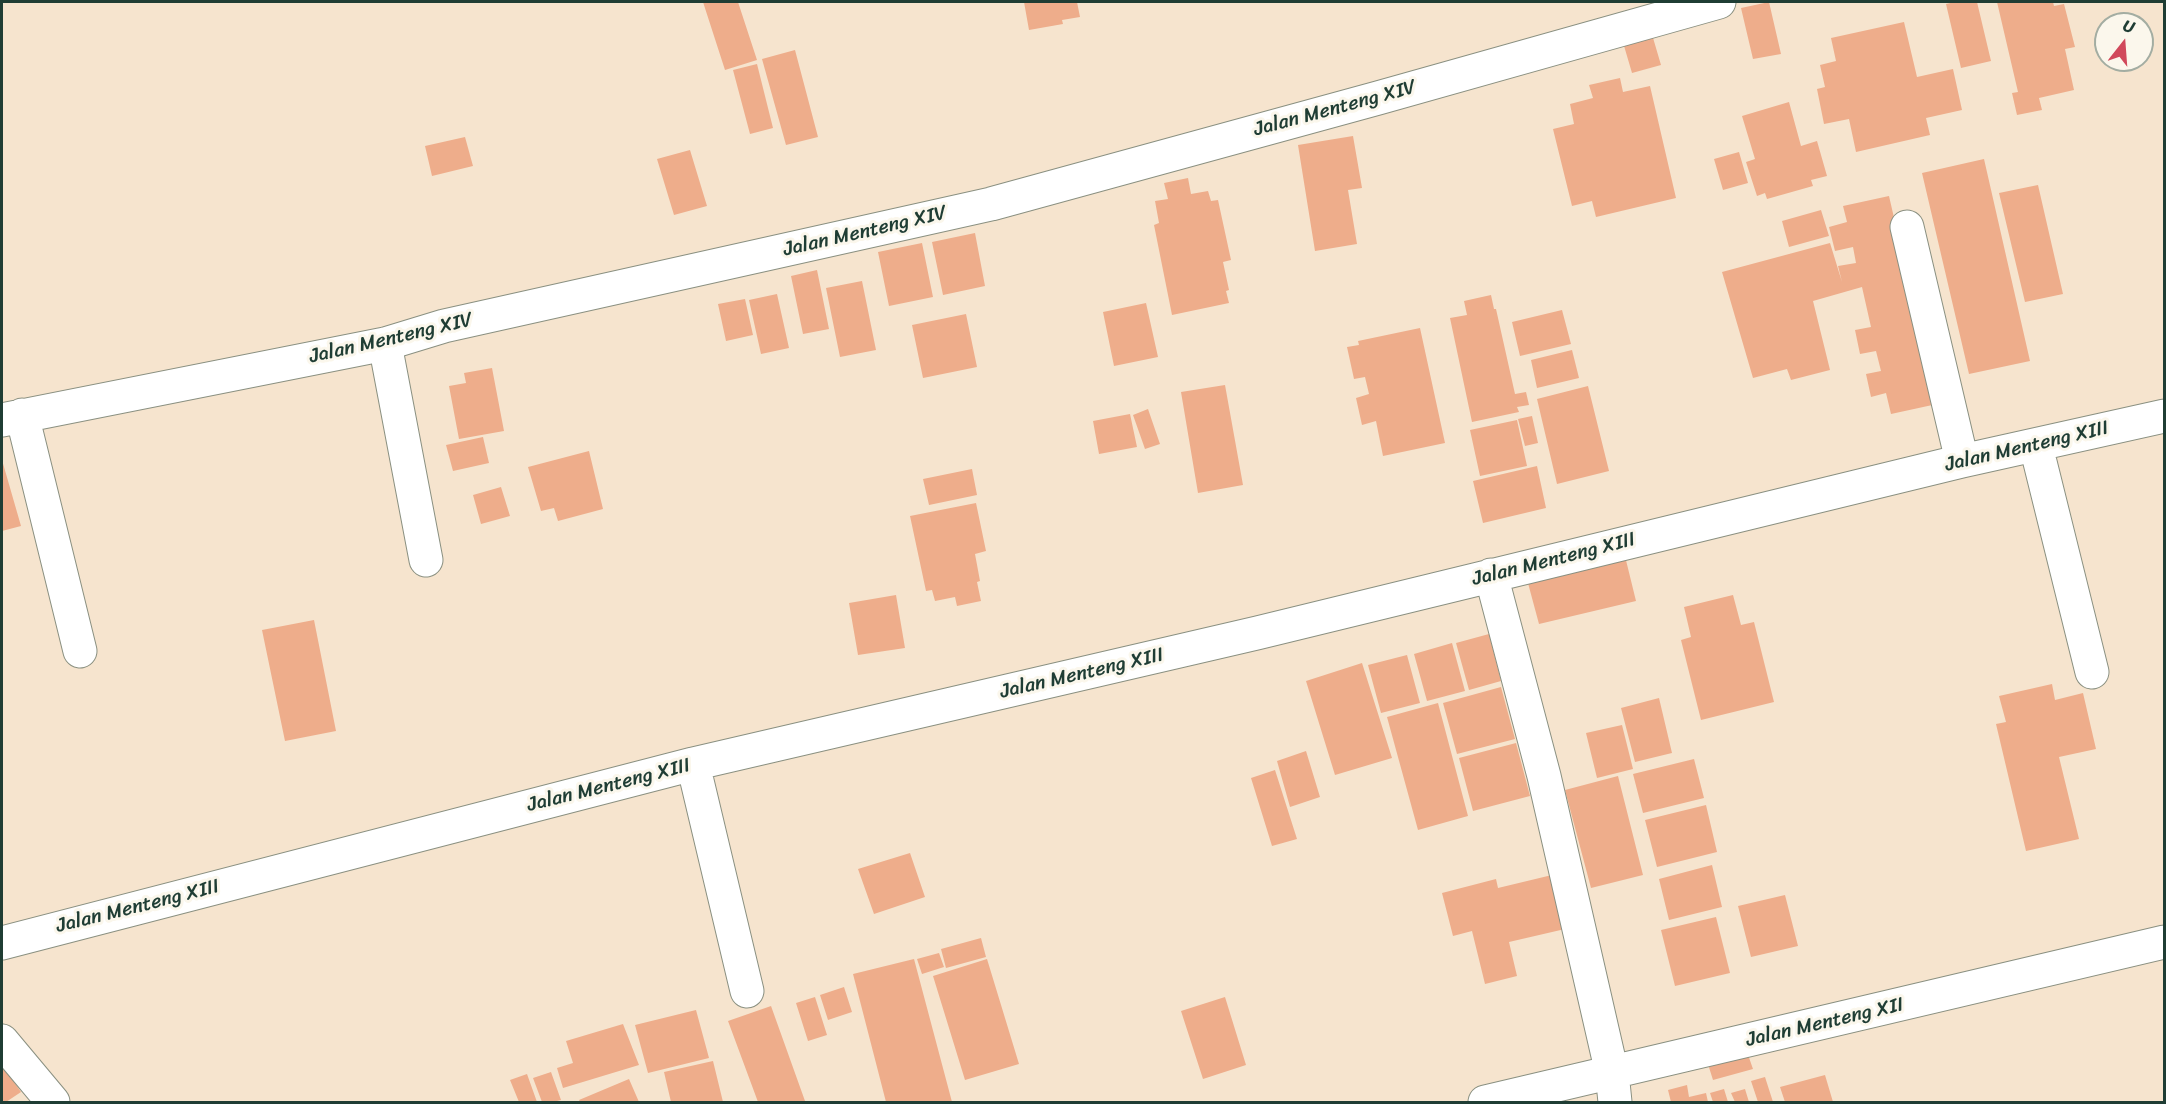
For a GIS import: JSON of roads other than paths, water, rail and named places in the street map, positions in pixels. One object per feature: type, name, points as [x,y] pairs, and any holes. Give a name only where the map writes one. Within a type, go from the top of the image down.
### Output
[{"type":"street","name":"Jalan Menteng XIV","points":[[12,417],[385,344],[456,323],[991,204],[1719,2]]},
{"type":"street","points":[[1907,227],[1962,461]]},
{"type":"street","points":[[385,344],[426,560]]},
{"type":"street","name":"Jalan Menteng XIII","points":[[2,943],[693,764],[1246,636],[1962,461],[2164,416]]},
{"type":"street","points":[[12,417],[80,651]]},
{"type":"street","points":[[2036,446],[2092,672]]},
{"type":"street","points":[[1491,575],[1544,777],[1613,1088]]},
{"type":"street","points":[[693,764],[747,991]]},
{"type":"street","name":"Jalan Menteng XII","points":[[1485,1102],[1613,1088],[2164,942]]},
{"type":"street","points":[[2,1041],[53,1102]]}]
